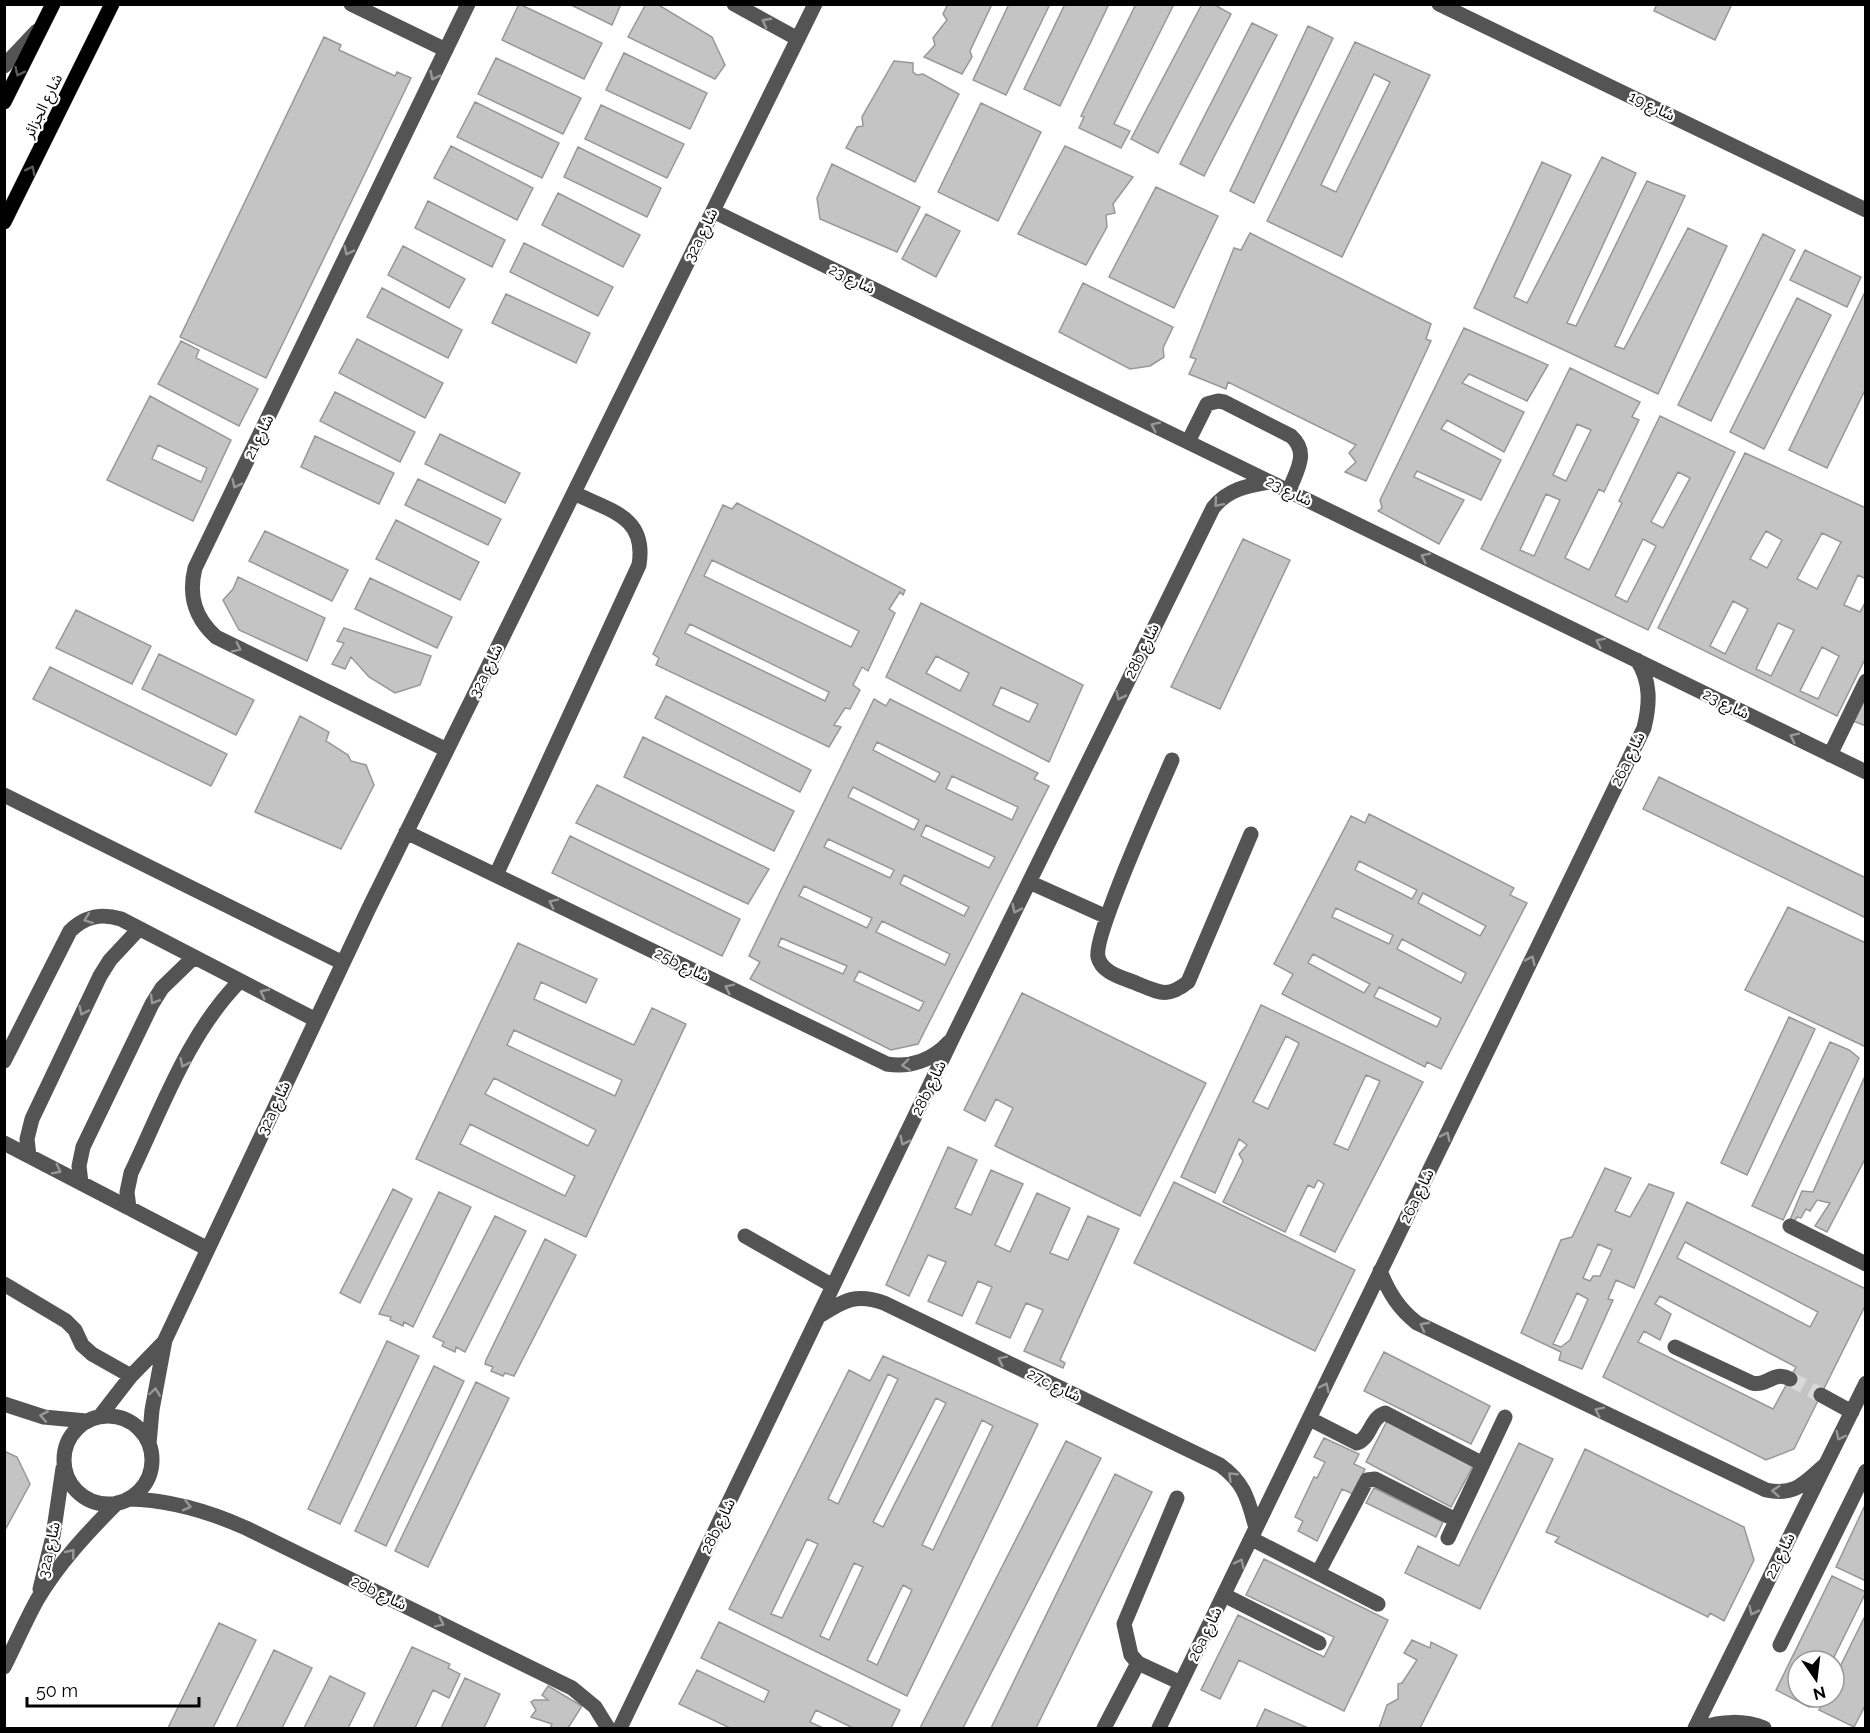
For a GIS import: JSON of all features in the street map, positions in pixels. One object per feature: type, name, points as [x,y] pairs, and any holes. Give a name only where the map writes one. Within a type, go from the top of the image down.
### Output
[{"type":"main road","points":[[4,102],[53,4]]},
{"type":"main road","name":"شارع الجزائر","points":[[4,222],[112,4]]},
{"type":"street","points":[[351,4],[446,50]]},
{"type":"street","name":"شارع 21","points":[[447,750],[216,637],[198,615],[191,591],[195,568],[468,4]]},
{"type":"street","points":[[734,4],[798,39]]},
{"type":"street","name":"32a شارع","points":[[149,1444],[152,1410],[165,1340],[406,832],[815,4]]},
{"type":"street","name":"شارع 19","points":[[1439,4],[1866,210]]},
{"type":"street","points":[[4,66],[43,24]]},
{"type":"street","name":"شارع 23","points":[[713,211],[1866,772]]},
{"type":"street","points":[[1188,442],[1203,408],[1212,402],[1224,402],[1297,441],[1302,458],[1288,491]]},
{"type":"street","name":"28b شارع","points":[[620,1728],[954,1035],[1213,508],[1225,495],[1234,490],[1270,482]]},
{"type":"street","points":[[496,875],[639,565],[642,549],[637,533],[627,519],[574,493]]},
{"type":"street","name":"26a شارع","points":[[1159,1728],[1644,728],[1649,697],[1644,670],[1637,660]]},
{"type":"street","points":[[1830,755],[1866,681]]},
{"type":"street","points":[[1172,760],[1107,917],[1098,945],[1098,958],[1104,969],[1161,994],[1177,991],[1188,982],[1251,834]]},
{"type":"street","points":[[4,795],[343,963]]},
{"type":"street","name":"25b شارع","points":[[406,832],[887,1064],[909,1065],[922,1061],[935,1055],[954,1035]]},
{"type":"street","points":[[1029,882],[1107,917]]},
{"type":"street","points":[[4,1061],[70,931],[78,923],[98,915],[110,916],[139,929],[316,1020]]},
{"type":"street","points":[[29,1156],[27,1138],[32,1119],[92,993],[110,960],[139,929]]},
{"type":"street","points":[[81,1183],[79,1166],[83,1147],[147,1012],[162,988],[194,957]]},
{"type":"street","points":[[129,1208],[127,1192],[131,1173],[191,1046],[210,1014],[240,981]]},
{"type":"street","points":[[4,1143],[208,1249]]},
{"type":"street","points":[[1790,1226],[1866,1264]]},
{"type":"street","points":[[745,1236],[834,1286]]},
{"type":"street","points":[[1380,1271],[1392,1298],[1417,1323],[1766,1490],[1784,1492],[1799,1488],[1825,1465]]},
{"type":"street","points":[[4,1284],[71,1325],[87,1350],[131,1376]]},
{"type":"street","name":"27c شارع","points":[[820,1315],[842,1301],[854,1298],[884,1303],[1220,1465],[1242,1487],[1254,1533]]},
{"type":"street","name":"32a شارع","points":[[93,1419],[165,1340]]},
{"type":"street","points":[[1675,1347],[1752,1383],[1764,1383],[1776,1375],[1790,1378]]},
{"type":"street","name":"شارع 22","points":[[1695,1728],[1866,1383]]},
{"type":"street","points":[[1821,1395],[1852,1412]]},
{"type":"street","points":[[4,1404],[44,1417],[123,1418],[134,1424],[149,1444],[152,1456],[151,1469],[147,1481],[139,1491],[123,1501],[105,1504],[92,1502],[72,1487],[66,1476],[63,1464],[68,1439],[76,1429],[93,1419]]},
{"type":"street","points":[[1310,1419],[1357,1443],[1365,1438],[1376,1418],[1385,1413],[1483,1464]]},
{"type":"street","points":[[1448,1538],[1505,1417]]},
{"type":"street","name":"32a شارع","points":[[37,1600],[54,1536],[63,1464]]},
{"type":"street","points":[[1780,1645],[1866,1471]]},
{"type":"street","points":[[1318,1573],[1367,1480],[1375,1479],[1456,1520]]},
{"type":"street","points":[[1177,1498],[1124,1624],[1131,1655],[1138,1664],[1181,1683]]},
{"type":"street","name":"32a شارع","points":[[4,1667],[37,1600],[76,1547],[123,1501]]},
{"type":"street","name":"29b شارع","points":[[123,1501],[176,1503],[200,1509],[246,1528],[572,1688],[595,1707],[608,1728]]},
{"type":"street","points":[[1254,1533],[1318,1573],[1378,1604]]},
{"type":"street","points":[[1224,1595],[1319,1643]]},
{"type":"street","points":[[1104,1728],[1138,1664]]},
{"type":"street","points":[[1701,1728],[1729,1722],[1764,1728]]},
{"type":"building","points":[[519,4],[602,43],[584,79],[502,40]]},
{"type":"building","points":[[569,4],[621,4],[612,25]]},
{"type":"building","points":[[646,4],[657,4],[712,37],[725,65],[715,79],[628,37]]},
{"type":"building","points":[[948,4],[992,4],[970,51],[972,57],[962,74],[924,57],[935,45],[933,38],[947,20],[943,14]]},
{"type":"building","points":[[1009,4],[1050,4],[1006,95],[973,80]]},
{"type":"building","points":[[1065,4],[1109,4],[1060,106],[1024,89]]},
{"type":"building","points":[[1136,4],[1174,4],[1114,124],[1130,131],[1121,148],[1079,128],[1084,117],[1081,116]]},
{"type":"building","points":[[1202,4],[1213,4],[1231,14],[1158,153],[1131,139]]},
{"type":"building","points":[[1657,4],[1732,4],[1715,40],[1654,11]]},
{"type":"building","points":[[1252,23],[1277,35],[1204,176],[1180,164]]},
{"type":"building","points":[[1308,26],[1333,38],[1254,203],[1230,191]]},
{"type":"building","points":[[324,37],[341,45],[339,50],[395,76],[397,72],[411,78],[266,378],[180,337]]},
{"type":"building","points":[[1355,42],[1430,75],[1342,257],[1267,221]],"holes":[[[1374,74],[1390,82],[1336,192],[1321,185]]]},
{"type":"building","points":[[624,53],[707,93],[690,129],[606,90]]},
{"type":"building","points":[[496,58],[581,98],[563,134],[478,94]]},
{"type":"building","points":[[894,61],[913,63],[913,72],[917,75],[923,74],[959,94],[915,182],[846,148],[857,127],[863,126],[862,117]]},
{"type":"building","points":[[475,102],[559,143],[542,178],[457,137]]},
{"type":"building","points":[[981,103],[1041,132],[998,221],[938,192]]},
{"type":"building","points":[[601,105],[684,144],[667,178],[585,139]]},
{"type":"building","points":[[451,146],[533,188],[517,220],[434,178]]},
{"type":"building","points":[[1065,146],[1133,177],[1113,204],[1115,213],[1106,215],[1107,227],[1086,265],[1018,234]]},
{"type":"building","points":[[578,147],[661,188],[647,217],[564,177]]},
{"type":"building","points":[[1602,157],[1636,173],[1567,323],[1576,326],[1647,181],[1685,196],[1615,346],[1624,349],[1688,228],[1727,246],[1658,394],[1474,308],[1542,162],[1571,175],[1514,297],[1527,303]]},
{"type":"building","points":[[832,164],[920,207],[897,252],[820,219],[817,198]]},
{"type":"building","points":[[1156,187],[1218,216],[1174,308],[1109,277]]},
{"type":"building","points":[[558,193],[640,235],[623,267],[542,225]]},
{"type":"building","points":[[428,201],[505,240],[492,267],[415,228]]},
{"type":"building","points":[[926,214],[960,231],[936,277],[902,259]]},
{"type":"building","points":[[1250,233],[1431,324],[1426,339],[1431,341],[1366,481],[1345,472],[1356,462],[1349,453],[1356,445],[1228,382],[1226,389],[1189,374],[1196,359],[1190,357],[1234,248],[1241,250]]},
{"type":"building","points":[[1763,234],[1795,250],[1711,421],[1678,405]]},
{"type":"building","points":[[524,243],[613,287],[598,316],[510,272]]},
{"type":"building","points":[[403,246],[465,279],[449,308],[388,275]]},
{"type":"building","points":[[1805,250],[1861,277],[1847,307],[1790,280]]},
{"type":"building","points":[[1083,283],[1173,327],[1163,348],[1164,357],[1150,366],[1130,369],[1059,332]]},
{"type":"building","points":[[382,288],[462,330],[448,358],[367,317]]},
{"type":"building","points":[[1865,292],[1866,388],[1827,468],[1789,450]]},
{"type":"building","points":[[506,294],[590,333],[576,363],[492,323]]},
{"type":"building","points":[[1797,298],[1831,315],[1764,449],[1730,432]]},
{"type":"building","points":[[1464,328],[1548,365],[1527,401],[1469,374],[1462,383],[1524,412],[1504,452],[1447,420],[1441,429],[1501,460],[1481,500],[1417,471],[1414,477],[1464,500],[1439,544],[1378,511],[1382,508],[1380,500]]},
{"type":"building","points":[[357,339],[443,383],[425,418],[339,373]]},
{"type":"building","points":[[181,341],[199,350],[196,358],[258,389],[239,426],[158,384]]},
{"type":"building","points":[[1570,368],[1640,402],[1632,417],[1639,420],[1604,492],[1599,489],[1565,558],[1589,570],[1622,503],[1619,501],[1660,416],[1735,452],[1648,630],[1481,549]],"holes":[[[1577,424],[1591,430],[1566,481],[1553,475]],[[1678,472],[1690,478],[1663,528],[1651,522]],[[1546,494],[1560,500],[1534,556],[1520,550]],[[1643,539],[1656,546],[1627,602],[1615,596]]]},
{"type":"building","points":[[335,392],[415,432],[400,462],[320,421]]},
{"type":"building","points":[[150,396],[231,440],[193,521],[107,480]],"holes":[[[158,445],[207,468],[201,482],[152,459]]]},
{"type":"building","points":[[440,434],[520,473],[505,503],[425,464]]},
{"type":"building","points":[[315,436],[394,473],[379,504],[301,467]]},
{"type":"building","points":[[1745,453],[1866,508],[1866,579],[1858,575],[1844,605],[1860,612],[1866,601],[1866,657],[1837,716],[1658,628]],"holes":[[[1766,531],[1782,540],[1767,568],[1750,559]],[[1822,533],[1841,542],[1817,589],[1797,579]],[[1733,601],[1748,609],[1725,654],[1710,646]],[[1778,623],[1794,630],[1771,676],[1756,669]],[[1822,647],[1839,656],[1818,699],[1800,691]]]},
{"type":"building","points":[[418,479],[501,519],[488,545],[405,505]]},
{"type":"building","points":[[737,503],[905,590],[903,595],[900,592],[889,609],[895,613],[868,671],[862,667],[853,685],[860,690],[850,709],[845,708],[834,725],[841,727],[829,747],[656,665],[659,658],[653,654],[723,505],[732,509]],"holes":[[[712,560],[859,631],[851,647],[704,576]],[[690,624],[829,692],[825,701],[685,633]]]},
{"type":"building","points":[[396,520],[479,562],[460,600],[376,559]]},
{"type":"building","points":[[265,531],[348,570],[332,601],[249,561]]},
{"type":"building","points":[[1243,539],[1290,560],[1220,709],[1171,687]]},
{"type":"building","points":[[238,577],[325,618],[307,661],[239,630],[223,600],[233,589]]},
{"type":"building","points":[[370,578],[452,617],[437,648],[355,609]]},
{"type":"building","points":[[921,603],[1083,685],[1049,762],[886,677]],"holes":[[[936,656],[969,673],[960,691],[926,673]],[[1001,687],[1038,704],[1029,722],[993,705]]]},
{"type":"building","points":[[76,610],[151,646],[132,684],[56,648]]},
{"type":"building","points":[[344,628],[431,656],[420,685],[395,693],[369,677],[351,657],[345,669],[332,664],[344,643],[337,641]]},
{"type":"building","points":[[159,654],[254,700],[236,735],[142,689]]},
{"type":"building","points":[[50,667],[227,754],[211,786],[33,699]]},
{"type":"building","points":[[666,696],[811,770],[800,792],[655,718]]},
{"type":"building","points":[[1866,696],[1866,726],[1853,721]]},
{"type":"building","points":[[874,699],[886,706],[890,699],[1038,773],[1034,779],[1049,786],[918,1044],[891,1050],[750,979],[760,962],[749,956]],"holes":[[[877,742],[940,773],[935,782],[873,750]],[[952,776],[1018,807],[1012,820],[946,789]],[[853,787],[919,820],[914,830],[848,797]],[[926,825],[995,857],[989,868],[921,836]],[[828,839],[894,870],[890,878],[824,847]],[[904,875],[969,907],[964,916],[900,884]],[[804,886],[872,918],[867,928],[799,896]],[[882,921],[950,954],[945,965],[876,932]],[[781,938],[847,966],[843,974],[778,946]],[[859,971],[924,1002],[919,1011],[854,981]]]},
{"type":"building","points":[[300,716],[329,732],[326,741],[348,755],[351,761],[366,765],[374,785],[341,849],[255,812]]},
{"type":"building","points":[[643,737],[794,811],[774,851],[624,777]]},
{"type":"building","points":[[1659,777],[1866,878],[1866,918],[1643,809]]},
{"type":"building","points":[[597,785],[769,869],[748,904],[576,823]]},
{"type":"building","points":[[1369,814],[1514,888],[1510,895],[1527,903],[1441,1069],[1427,1062],[1425,1067],[1282,994],[1293,974],[1274,964],[1351,816],[1365,823]],"holes":[[[1359,861],[1417,890],[1412,899],[1355,870]],[[1423,893],[1486,926],[1480,936],[1418,903]],[[1336,908],[1393,935],[1389,944],[1332,917]],[[1402,939],[1466,973],[1461,983],[1397,949]],[[1313,954],[1370,984],[1364,993],[1308,963]],[[1379,987],[1441,1018],[1437,1027],[1374,997]]]},
{"type":"building","points":[[570,836],[740,919],[722,956],[552,873]]},
{"type":"building","points":[[1788,907],[1866,943],[1866,1047],[1745,990]]},
{"type":"building","points":[[518,943],[597,979],[586,1003],[541,982],[534,999],[634,1045],[652,1008],[686,1024],[586,1237],[416,1159]],"holes":[[[514,1030],[622,1080],[615,1096],[507,1045]],[[494,1078],[596,1130],[588,1146],[485,1094]],[[470,1124],[575,1176],[565,1196],[460,1144]]]},
{"type":"building","points":[[1022,993],[1206,1083],[1140,1216],[995,1146],[1013,1108],[996,1099],[985,1121],[964,1110]]},
{"type":"building","points":[[1261,1005],[1423,1082],[1335,1252],[1300,1235],[1324,1184],[1318,1180],[1314,1188],[1308,1185],[1285,1232],[1223,1202],[1243,1161],[1239,1154],[1247,1145],[1239,1139],[1215,1193],[1181,1177]],"holes":[[[1286,1036],[1299,1043],[1268,1109],[1253,1102]],[[1366,1075],[1380,1081],[1348,1150],[1334,1144]]]},
{"type":"building","points":[[1789,1017],[1815,1029],[1747,1175],[1721,1163]]},
{"type":"building","points":[[1830,1042],[1849,1050],[1859,1058],[1783,1220],[1752,1206]]},
{"type":"building","points":[[1866,1074],[1866,1157],[1827,1232],[1815,1226],[1830,1203],[1817,1200],[1810,1211],[1806,1209],[1801,1218],[1797,1217],[1794,1222],[1790,1220],[1802,1191],[1813,1192]]},
{"type":"building","points":[[948,1147],[977,1160],[955,1208],[971,1215],[991,1170],[1023,1184],[995,1245],[1010,1252],[1037,1193],[1070,1208],[1050,1253],[1068,1260],[1088,1216],[1119,1229],[1060,1360],[1065,1363],[1063,1368],[1024,1351],[1043,1310],[1026,1303],[1010,1338],[976,1323],[992,1287],[978,1281],[962,1316],[928,1301],[946,1262],[928,1255],[909,1296],[886,1285]]},
{"type":"building","points":[[1605,1168],[1631,1178],[1615,1211],[1630,1217],[1649,1184],[1674,1193],[1634,1288],[1616,1280],[1608,1299],[1613,1300],[1582,1369],[1559,1360],[1561,1352],[1521,1333],[1561,1240],[1572,1237]],"holes":[[[1598,1244],[1612,1250],[1600,1276],[1593,1276],[1590,1281],[1583,1278]],[[1577,1293],[1588,1299],[1570,1340],[1561,1347],[1553,1344]]]},
{"type":"building","points":[[1174,1182],[1355,1270],[1315,1351],[1134,1263]]},
{"type":"building","points":[[393,1189],[412,1199],[360,1303],[340,1293]]},
{"type":"building","points":[[439,1192],[471,1207],[413,1327],[404,1322],[403,1326],[390,1320],[391,1317],[379,1314]]},
{"type":"building","points":[[1687,1202],[1866,1289],[1866,1304],[1794,1449],[1766,1460],[1603,1377]],"holes":[[[1685,1242],[1818,1312],[1810,1327],[1677,1258]],[[1660,1296],[1796,1367],[1773,1409],[1638,1342],[1644,1331],[1660,1340],[1671,1314],[1655,1304]]]},
{"type":"building","points":[[495,1216],[526,1231],[465,1352],[456,1347],[455,1352],[442,1346],[444,1342],[433,1337]]},
{"type":"building","points":[[545,1239],[576,1255],[514,1376],[505,1373],[503,1376],[491,1371],[493,1367],[485,1364],[486,1360]]},
{"type":"building","points":[[387,1341],[419,1356],[340,1524],[308,1509]]},
{"type":"building","points":[[1384,1352],[1490,1406],[1471,1444],[1364,1391]]},
{"type":"building","points":[[883,1356],[1038,1424],[907,1696],[729,1609],[849,1370],[870,1381]],"holes":[[[888,1374],[898,1379],[838,1504],[828,1499]],[[936,1398],[946,1403],[883,1527],[873,1522]],[[982,1420],[993,1426],[933,1550],[922,1545]],[[807,1539],[818,1544],[782,1618],[771,1614]],[[854,1563],[863,1567],[829,1640],[820,1636]],[[903,1585],[912,1590],[877,1665],[867,1660]]]},
{"type":"building","points":[[434,1366],[464,1381],[386,1546],[355,1531]]},
{"type":"building","points":[[476,1382],[509,1398],[428,1567],[395,1551]]},
{"type":"building","points":[[1387,1421],[1473,1466],[1451,1507],[1366,1462]]},
{"type":"building","points":[[1324,1438],[1359,1454],[1354,1464],[1365,1469],[1353,1494],[1342,1489],[1317,1541],[1298,1531],[1303,1521],[1295,1517],[1314,1477],[1317,1478],[1325,1462],[1314,1457]]},
{"type":"building","points":[[1066,1441],[1101,1458],[963,1728],[920,1728]]},
{"type":"building","points":[[1519,1443],[1553,1459],[1480,1609],[1405,1573],[1418,1546],[1459,1566]]},
{"type":"building","points":[[1585,1449],[1744,1527],[1754,1560],[1724,1621],[1710,1613],[1708,1617],[1555,1542],[1559,1537],[1546,1532]]},
{"type":"building","points":[[4,1451],[17,1457],[30,1484],[4,1532]]},
{"type":"building","points":[[1115,1474],[1152,1492],[1036,1728],[991,1728]]},
{"type":"building","points":[[1374,1488],[1443,1522],[1436,1537],[1366,1503]]},
{"type":"building","points":[[1866,1503],[1866,1581],[1836,1567]]},
{"type":"building","points":[[1264,1559],[1388,1620],[1344,1711],[1239,1660],[1220,1699],[1201,1690],[1238,1615],[1324,1657],[1334,1637],[1246,1595]]},
{"type":"building","points":[[1832,1576],[1866,1592],[1838,1649],[1796,1649]]},
{"type":"building","points":[[1866,1614],[1866,1704],[1854,1727],[1819,1710],[1846,1709],[1846,1655]]},
{"type":"building","points":[[719,1622],[900,1710],[891,1728],[853,1728],[816,1710],[810,1722],[823,1728],[730,1728],[679,1704],[697,1670],[764,1702],[769,1691],[701,1658]]},
{"type":"building","points":[[219,1623],[256,1640],[213,1728],[168,1728]]},
{"type":"building","points":[[1412,1640],[1430,1648],[1431,1642],[1457,1655],[1420,1728],[1379,1728],[1387,1705],[1398,1699],[1398,1684],[1402,1683],[1417,1660],[1404,1653]]},
{"type":"building","points":[[412,1647],[450,1664],[448,1668],[460,1674],[449,1698],[433,1690],[415,1728],[373,1728]]},
{"type":"building","points":[[274,1650],[312,1668],[282,1728],[236,1728]]},
{"type":"building","points":[[1786,1670],[1786,1695],[1776,1690]]},
{"type":"building","points":[[330,1676],[365,1693],[348,1728],[304,1728]]},
{"type":"building","points":[[465,1678],[500,1694],[484,1728],[441,1728]]},
{"type":"building","points":[[548,1686],[582,1706],[568,1728],[550,1728],[552,1724],[531,1717],[536,1710],[531,1702],[548,1700],[542,1695]]},
{"type":"building","points":[[1265,1709],[1308,1728],[1256,1728]]},
{"type":"tunnel","points":[[1790,1379],[1821,1395]]}]
